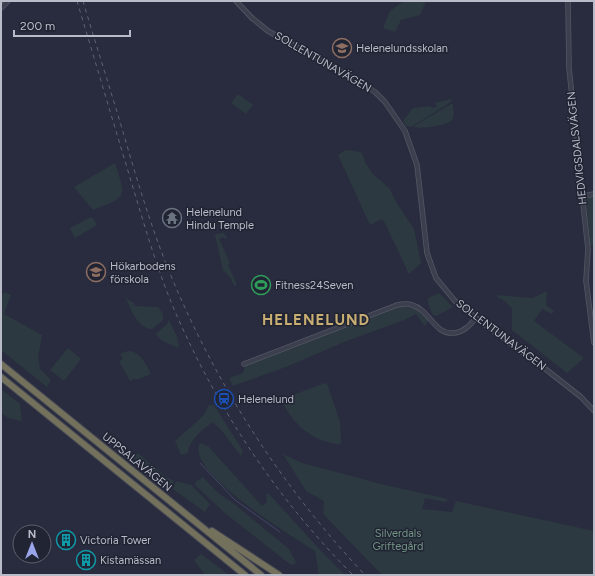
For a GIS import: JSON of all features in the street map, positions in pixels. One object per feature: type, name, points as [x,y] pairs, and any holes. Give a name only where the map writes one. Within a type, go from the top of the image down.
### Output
[{"type":"highway","name":"UPPSALAVÄGEN","points":[[1,364],[261,575]]},
{"type":"highway","name":"UPPSALAVÄGEN","points":[[1,377],[244,575]]},
{"type":"highway","points":[[184,513],[279,575]]},
{"type":"street","points":[[1,8],[8,1]]},
{"type":"street","name":"SOLLENTUNAVÄGEN","points":[[236,1],[252,18],[268,31],[374,92],[390,108],[405,131],[417,165],[427,253],[436,278],[455,301],[548,371],[594,410]]},
{"type":"street","name":"HEDVIGSDALSVÄGEN","points":[[568,1],[569,68],[588,249],[586,281],[594,343]]},
{"type":"street","points":[[583,196],[594,194]]},
{"type":"street","points":[[244,364],[397,305],[406,304],[417,307],[446,334],[458,333],[466,329],[476,318]]},
{"type":"green space","points":[[404,1],[426,1],[420,15],[401,20],[395,32],[383,28],[390,11]]},
{"type":"green space","points":[[238,94],[253,105],[246,114],[231,103]]},
{"type":"green space","points":[[452,100],[448,104],[411,127],[406,126],[403,121],[413,108],[430,106],[432,108],[437,107],[435,103]]},
{"type":"green space","points":[[453,104],[454,114],[452,120],[449,122],[422,128],[414,127],[414,126]]},
{"type":"green space","points":[[345,150],[362,153],[366,164],[373,174],[390,189],[396,202],[414,229],[421,263],[409,274],[384,221],[382,219],[370,225],[338,155]]},
{"type":"green space","points":[[115,163],[121,183],[121,194],[113,202],[93,210],[74,187]]},
{"type":"green space","points":[[594,197],[594,245],[590,246],[586,198]]},
{"type":"green space","points":[[91,217],[97,225],[75,238],[70,228]]},
{"type":"green space","points":[[224,233],[227,238],[225,239],[224,237],[219,239],[230,263],[228,265],[237,285],[234,286],[230,277],[223,270],[215,235]]},
{"type":"green space","points":[[547,291],[546,305],[554,311],[552,314],[542,309],[534,321],[584,358],[567,373],[512,330],[512,308],[502,299],[498,298],[497,295],[532,298]]},
{"type":"green space","points":[[5,292],[11,295],[4,314],[42,335],[38,357],[40,369],[51,380],[47,387],[1,350],[1,295]]},
{"type":"green space","points":[[124,292],[128,300],[134,303],[135,306],[158,307],[163,314],[163,320],[152,329],[142,325],[134,315]]},
{"type":"green space","points":[[439,293],[453,307],[436,316],[433,315],[430,309],[428,298]]},
{"type":"green space","points":[[398,306],[416,309],[428,320],[425,326],[416,314],[404,320],[344,342],[286,367],[233,386],[229,378],[243,373],[245,366]]},
{"type":"green space","points":[[169,320],[177,337],[179,348],[163,341],[156,334],[168,323]]},
{"type":"green space","points":[[68,348],[81,359],[64,381],[50,370]]},
{"type":"green space","points":[[128,351],[136,353],[139,356],[151,374],[130,381],[119,361],[123,359],[120,354]]},
{"type":"green space","points":[[325,383],[328,386],[340,422],[341,444],[331,443],[314,437],[306,432],[293,419],[283,403],[285,398]]},
{"type":"green space","points":[[1,389],[20,404],[22,421],[8,418],[1,413]]},
{"type":"green space","points":[[209,405],[214,405],[243,451],[241,456],[222,431],[213,422],[201,431],[194,439],[188,453],[181,455],[175,441],[204,415]]},
{"type":"green space","points":[[200,443],[208,446],[262,506],[267,502],[266,493],[270,495],[345,575],[319,575],[315,551],[244,503],[224,486],[208,470],[199,455]]},
{"type":"green space","points":[[122,454],[139,454],[166,477],[174,481],[171,488],[137,460]]},
{"type":"green space","name":"Silverdals Griftegård","points":[[283,454],[302,463],[385,485],[448,499],[445,502],[425,498],[422,509],[452,512],[456,501],[594,531],[594,575],[382,575],[323,514],[324,501],[306,491]]},
{"type":"green space","points":[[203,477],[217,492],[233,503],[289,549],[296,563],[291,565],[226,514],[195,485],[196,482]]},
{"type":"green space","points":[[176,481],[191,485],[210,504],[205,512],[173,489]]},
{"type":"green space","points":[[201,554],[229,575],[205,575],[194,560]]},
{"type":"waterway","points":[[200,463],[235,500],[280,532]]},
{"type":"railway","points":[[77,1],[152,250],[170,300],[194,352],[212,387],[253,454],[300,517],[353,575]]},
{"type":"railway","points":[[83,1],[140,189],[166,265],[192,323],[233,400],[256,437],[307,508],[365,575]]},
{"type":"place","name":"Helenelundsskolan","points":[[342,48]]},
{"type":"place","name":"Helenelund Hindu Temple","points":[[172,218]]},
{"type":"place","name":"Hökarbodens förskola","points":[[96,272]]},
{"type":"place","name":"Fitness24Seven","points":[[261,285]]},
{"type":"place","name":"Helenelund","points":[[224,399]]},
{"type":"place","name":"Victoria Tower","points":[[66,540]]},
{"type":"place","name":"Kistamässan","points":[[86,560]]},
{"type":"district","name":"HELENELUND","points":[[316,320]]}]
